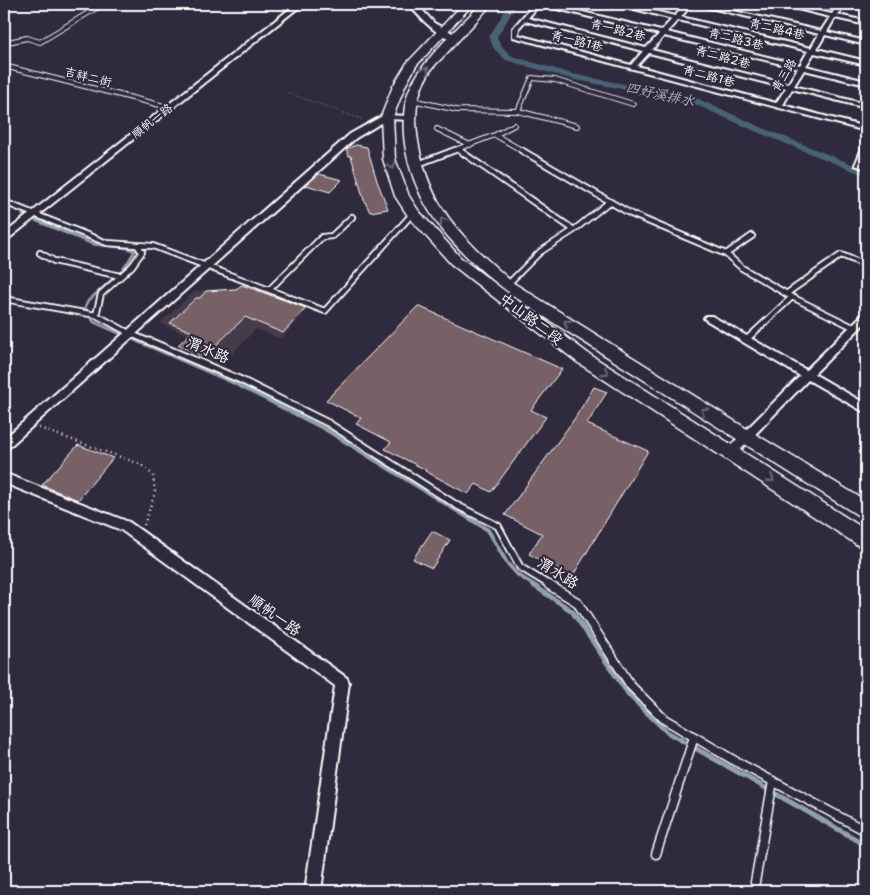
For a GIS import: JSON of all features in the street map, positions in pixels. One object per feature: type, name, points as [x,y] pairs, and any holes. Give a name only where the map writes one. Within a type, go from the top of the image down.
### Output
[{"type":"main road","name":"中山路二段","points":[[468,4],[411,65],[399,86],[387,117],[389,159],[402,196],[413,213],[456,261],[583,358],[866,540]]},
{"type":"main road","name":"中山路二段","points":[[486,4],[422,74],[410,100],[415,166],[423,190],[444,222],[472,254],[507,285],[746,437],[866,510]]},
{"type":"street","name":"順帆一路","points":[[4,238],[300,4]]},
{"type":"street","points":[[412,4],[430,25],[456,37]]},
{"type":"street","points":[[524,19],[537,4]]},
{"type":"street","name":"青二路3巷","points":[[543,4],[866,83]]},
{"type":"street","name":"青二路4巷","points":[[619,4],[866,62]]},
{"type":"street","points":[[633,67],[689,4]]},
{"type":"street","points":[[697,4],[866,43]]},
{"type":"street","points":[[780,4],[866,23]]},
{"type":"street","name":"青三路","points":[[778,106],[841,4]]},
{"type":"street","points":[[862,4],[866,5]]},
{"type":"street","name":"青一路1巷","points":[[524,19],[516,28],[515,36],[633,67]]},
{"type":"street","name":"青一路2巷","points":[[524,19],[649,50]]},
{"type":"street","name":"青二路2巷","points":[[649,50],[866,106]]},
{"type":"street","name":"青二路1巷","points":[[633,67],[866,129]]},
{"type":"street","points":[[4,445],[353,136],[387,117],[410,118]]},
{"type":"street","points":[[866,148],[859,164],[866,166]]},
{"type":"street","points":[[730,453],[866,316]]},
{"type":"street","points":[[709,318],[866,410]]},
{"type":"street","name":"順帆一路","points":[[4,478],[125,526],[342,683],[313,891]]},
{"type":"lane","points":[[4,41],[8,42],[27,38],[40,42],[103,4]]},
{"type":"lane","name":"吉祥二街","points":[[4,66],[168,107]]},
{"type":"lane","points":[[518,111],[532,78],[555,80],[634,104]]},
{"type":"lane","points":[[410,100],[457,110],[518,111],[577,126]]},
{"type":"lane","points":[[415,166],[495,135],[514,125]]},
{"type":"lane","points":[[437,129],[470,144]]},
{"type":"lane","points":[[495,135],[631,214],[726,254],[742,268],[786,294],[855,328]]},
{"type":"lane","points":[[458,149],[574,230]]},
{"type":"lane","points":[[4,202],[107,243],[153,246],[325,311],[413,213]]},
{"type":"lane","points":[[507,285],[540,252],[574,230],[609,202]]},
{"type":"lane","points":[[269,290],[322,237],[332,236],[352,217]]},
{"type":"lane","points":[[726,254],[752,236]]},
{"type":"lane","points":[[96,315],[100,294],[132,266],[142,252],[137,245]]},
{"type":"lane","points":[[40,253],[54,261],[120,276]]},
{"type":"lane","points":[[786,294],[841,255],[866,265]]},
{"type":"lane","points":[[746,340],[792,297]]},
{"type":"lane","name":"渭水路","points":[[4,299],[96,315],[129,333],[241,380],[328,423],[458,506],[498,526],[520,567],[577,602],[631,686],[664,719],[866,831]]},
{"type":"lane","points":[[656,854],[694,737]]},
{"type":"lane","points":[[755,882],[773,781]]},
{"type":"path","points":[[288,93],[366,121],[387,117]]},
{"type":"path","points":[[28,424],[140,464],[153,475],[155,494],[139,537]]},
{"type":"shaded area","points":[[248,284],[309,308],[281,339],[256,329],[221,365],[205,357],[233,328],[207,317],[188,335],[160,323],[195,291],[239,287]]},
{"type":"building","points":[[356,145],[367,147],[388,209],[370,212],[364,200],[351,156],[349,156],[346,149]]},
{"type":"building","points":[[319,174],[342,180],[330,192],[306,185]]},
{"type":"building","points":[[242,285],[306,308],[283,333],[245,317],[204,357],[178,345],[192,332],[170,323],[196,298],[200,298],[206,291],[236,289]]},
{"type":"building","points":[[418,306],[562,369],[531,410],[546,417],[491,492],[476,484],[468,494],[385,449],[391,442],[356,424],[361,418],[326,400]]},
{"type":"building","points":[[594,387],[607,392],[587,424],[648,451],[572,577],[529,554],[542,534],[505,515],[575,418]]},
{"type":"building","points":[[78,445],[113,458],[78,500],[42,485]]},
{"type":"building","points":[[432,531],[450,540],[432,568],[413,559]]},
{"type":"waterway","name":"四好溪排水","points":[[513,4],[493,37],[497,47],[509,58],[571,76],[693,100],[760,130],[866,173]]},
{"type":"waterway","points":[[23,215],[93,244],[128,248],[135,251],[123,270],[88,301],[85,308],[94,322],[141,343]]},
{"type":"waterway","points":[[138,341],[232,382],[325,429],[488,530],[507,563],[518,575],[535,586]]},
{"type":"waterway","points":[[533,585],[572,611],[629,695],[667,732],[866,845]]}]
